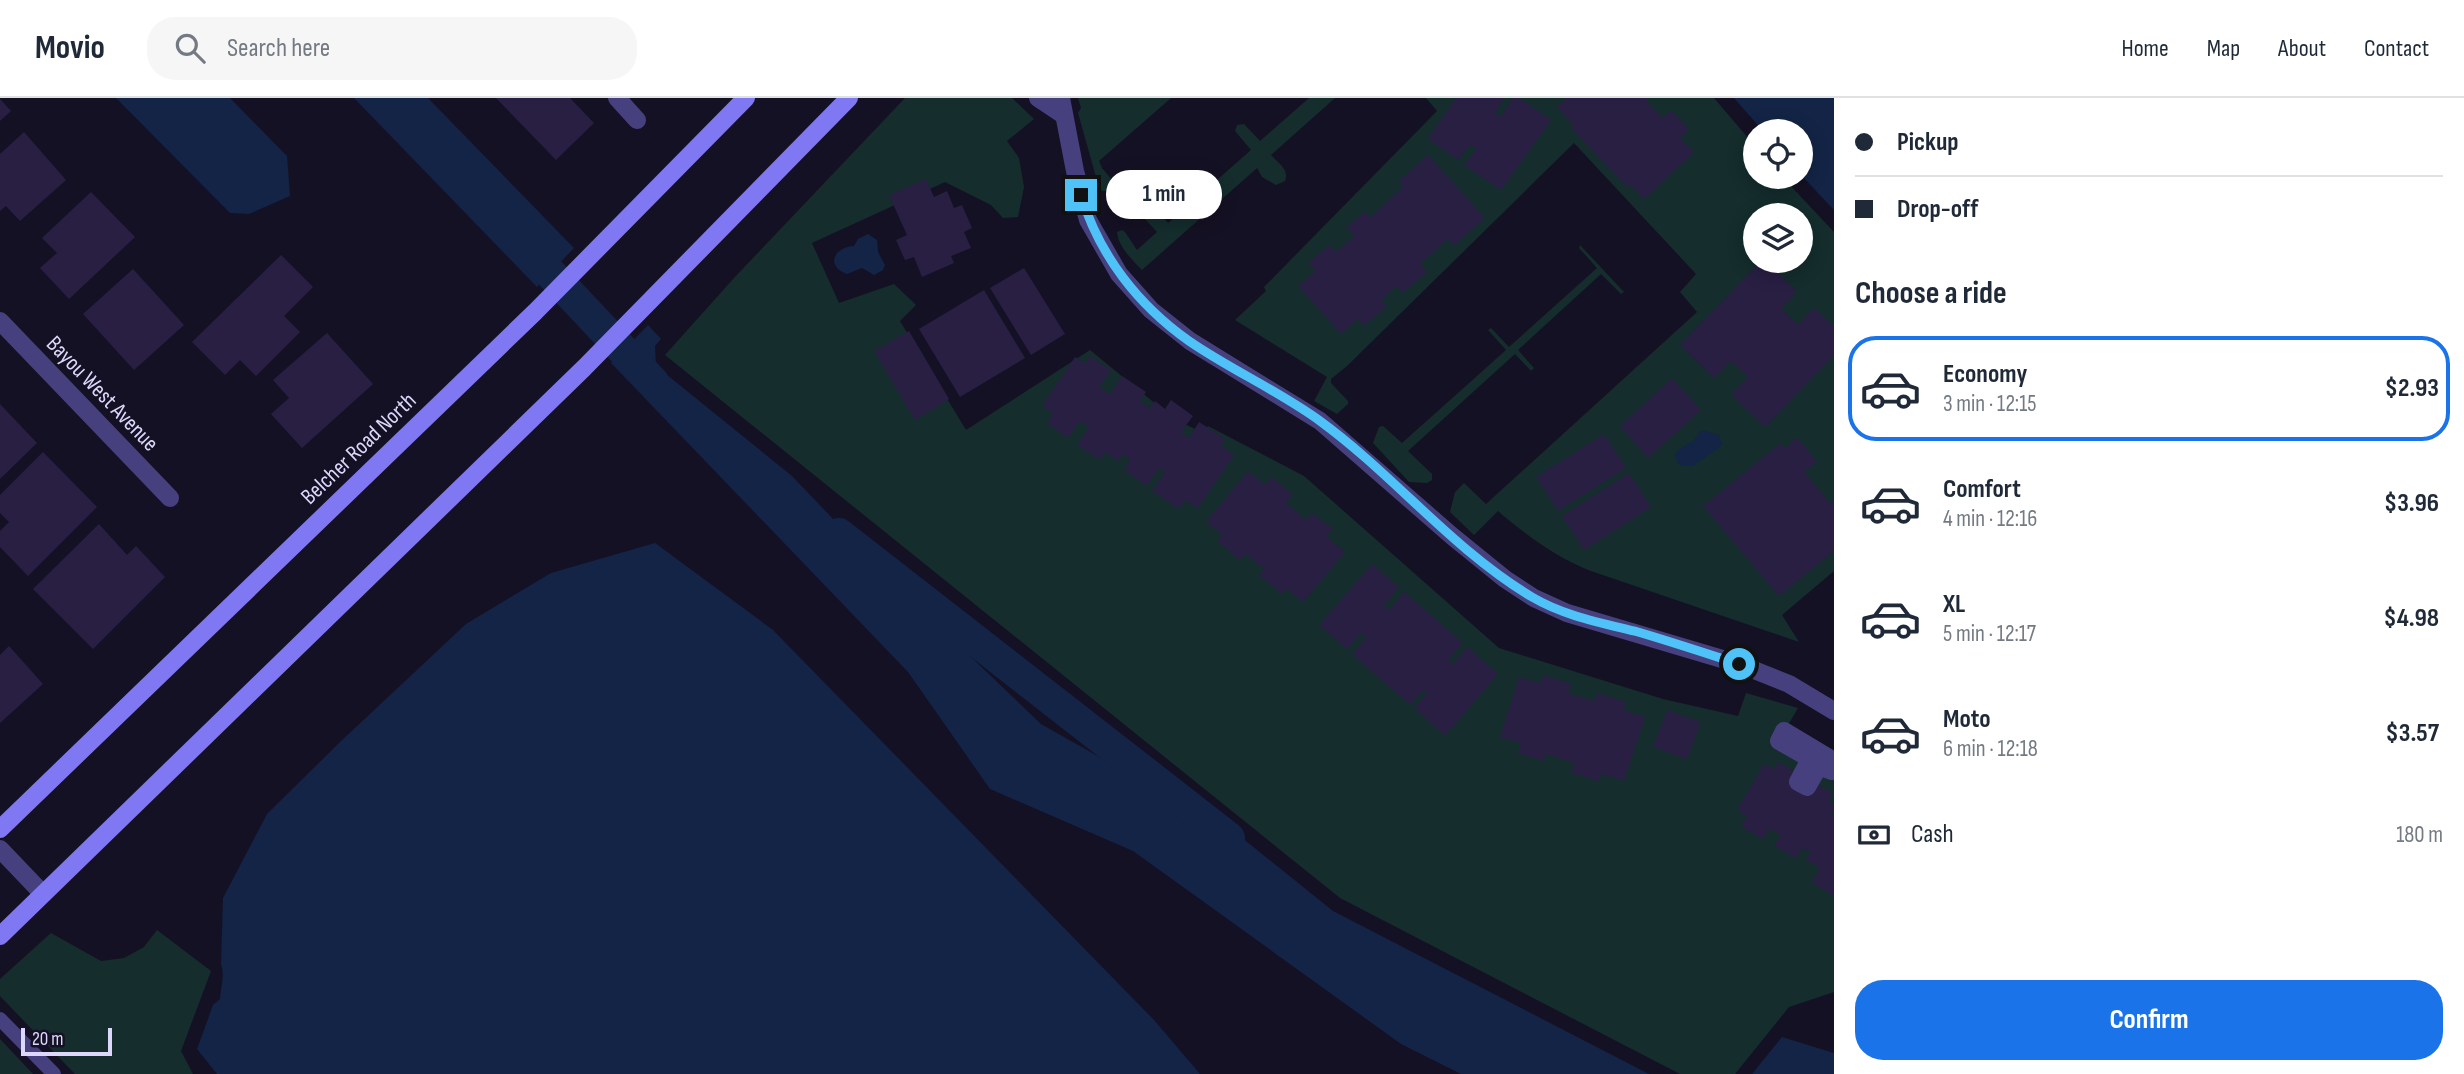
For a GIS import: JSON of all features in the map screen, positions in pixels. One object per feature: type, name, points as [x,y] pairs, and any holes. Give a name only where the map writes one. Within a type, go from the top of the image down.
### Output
[{"type":"main road","name":"Belcher Road North","points":[[0,829],[535,312],[746,98]]},
{"type":"main road","points":[[0,936],[584,368],[849,98]]},
{"type":"street","points":[[617,98],[637,120]]},
{"type":"street","points":[[1038,98],[1062,106],[1088,220],[1119,274],[1151,310],[1190,341],[1320,421],[1452,536],[1505,579],[1534,598],[1567,613],[1739,664],[1788,684],[1834,711]]},
{"type":"street","name":"Bayou West Avenue","points":[[0,321],[170,498]]},
{"type":"street","points":[[1834,761],[1784,732],[1779,741],[1809,758],[1798,782],[1807,787],[1819,766],[1832,771],[1834,767]]},
{"type":"street","points":[[0,849],[43,894]]},
{"type":"lane","points":[[0,1018],[54,1074]]},
{"type":"green space","points":[[905,98],[1012,98],[1034,119],[1007,141],[1019,158],[1024,187],[1018,217],[1003,218],[991,205],[945,182],[812,243],[839,303],[894,284],[916,305],[900,321],[966,430],[1090,350],[1174,419],[1204,433],[1208,426],[1304,476],[1499,648],[1663,699],[1738,716],[1746,693],[1798,708],[1784,732],[1834,761],[1834,992],[1789,1007],[1735,1074],[1680,1074],[1340,898],[665,355],[734,278]]},
{"type":"green space","points":[[1078,98],[1171,98],[1099,161],[1118,187],[1114,191],[1102,191],[1098,184],[1078,113],[1081,108]]},
{"type":"green space","points":[[1309,98],[1335,98],[1271,155],[1285,170],[1285,181],[1276,185],[1262,177],[1257,168],[1142,270],[1123,248],[1117,232],[1125,232],[1137,250],[1157,232],[1144,218],[1145,210],[1154,208],[1168,223],[1251,150],[1235,131],[1237,125],[1244,124],[1260,141]]},
{"type":"green space","points":[[1426,98],[1714,98],[1743,132],[1743,189],[1794,189],[1807,203],[1743,203],[1743,273],[1813,273],[1813,210],[1834,232],[1834,571],[1782,615],[1799,642],[1591,571],[1542,545],[1498,511],[1474,535],[1450,512],[1455,492],[1464,483],[1486,504],[1697,312],[1680,292],[1696,274],[1574,143],[1331,379],[1331,383],[1348,401],[1337,414],[1314,401],[1327,377],[1235,320],[1266,291],[1264,287],[1437,111]]},
{"type":"green space","points":[[1580,245],[1624,292],[1621,294],[1601,274],[1518,350],[1534,368],[1531,371],[1515,354],[1408,451],[1432,474],[1432,480],[1427,483],[1409,482],[1373,443],[1379,427],[1383,426],[1402,443],[1506,350],[1488,330],[1491,328],[1509,347],[1597,268],[1579,248]]},
{"type":"green space","points":[[157,930],[211,971],[181,1051],[193,1074],[75,1074],[0,996],[0,979],[51,933],[101,961],[124,958],[144,947]]},
{"type":"green space","points":[[0,1039],[33,1074],[0,1074]]},
{"type":"water","points":[[116,98],[230,98],[287,156],[290,196],[249,214],[230,213]]},
{"type":"water","points":[[354,98],[428,98],[574,248],[537,287]]},
{"type":"water","points":[[1734,98],[1834,98],[1834,210],[1813,188],[1813,119],[1752,119]]},
{"type":"water","points":[[868,234],[877,240],[878,252],[885,265],[883,270],[874,275],[862,268],[847,274],[840,271],[834,262],[837,253],[854,246],[858,239]]},
{"type":"water","points":[[648,325],[661,339],[655,346],[656,366],[792,476],[900,589],[1041,724],[1241,837],[1333,911],[1649,1074],[1461,1074],[1401,1044],[1133,851],[990,789],[908,672],[611,363]]},
{"type":"water","points":[[1701,430],[1719,435],[1722,444],[1693,466],[1681,466],[1675,456],[1676,452],[1694,440]]},
{"type":"water","points":[[655,543],[773,630],[1154,1020],[1200,1074],[217,1074],[197,1049],[213,1005],[220,999],[223,977],[223,898],[267,814],[466,624],[551,573]]},
{"type":"water","points":[[1782,1037],[1834,1053],[1834,1074],[1752,1074]]},
{"type":"building","points":[[496,98],[570,98],[594,123],[556,160]]},
{"type":"building","points":[[1456,98],[1504,98],[1495,113],[1500,117],[1513,98],[1519,98],[1551,120],[1501,190],[1464,165],[1476,149],[1471,144],[1458,160],[1428,139]]},
{"type":"building","points":[[1566,98],[1648,98],[1646,101],[1663,118],[1671,110],[1689,129],[1680,138],[1694,152],[1644,199],[1630,184],[1627,187],[1570,127],[1574,125],[1557,107]]},
{"type":"building","points":[[0,99],[11,111],[0,121]]},
{"type":"building","points":[[24,132],[66,180],[20,221],[6,206],[0,211],[0,154]]},
{"type":"building","points":[[1428,155],[1485,218],[1454,245],[1448,239],[1420,264],[1427,272],[1403,293],[1397,286],[1381,300],[1387,306],[1364,326],[1358,319],[1341,334],[1298,286],[1315,271],[1308,263],[1329,245],[1336,252],[1354,236],[1347,227],[1365,211],[1370,217],[1403,187],[1399,181]]},
{"type":"building","points":[[926,179],[934,197],[947,191],[954,208],[962,205],[972,228],[964,232],[971,248],[951,256],[954,263],[922,277],[914,257],[905,260],[896,240],[907,235],[889,195]]},
{"type":"building","points":[[91,192],[135,237],[69,299],[40,268],[57,253],[42,238]]},
{"type":"building","points":[[281,255],[313,287],[284,316],[300,332],[256,376],[240,360],[225,375],[192,342]]},
{"type":"building","points":[[1024,268],[1065,334],[1031,355],[990,288]]},
{"type":"building","points":[[133,269],[184,325],[134,370],[83,314]]},
{"type":"building","points":[[1749,273],[1778,273],[1797,291],[1781,309],[1798,325],[1814,308],[1834,327],[1834,355],[1765,427],[1731,394],[1748,377],[1731,361],[1714,378],[1680,345]]},
{"type":"building","points":[[984,290],[1025,358],[960,397],[919,329]]},
{"type":"building","points":[[909,331],[949,399],[915,420],[874,351]]},
{"type":"building","points":[[327,333],[373,384],[302,448],[271,414],[289,398],[273,380]]},
{"type":"building","points":[[1090,356],[1111,370],[1099,387],[1110,394],[1122,376],[1146,392],[1140,401],[1150,408],[1155,401],[1165,409],[1171,400],[1193,416],[1181,432],[1189,438],[1199,422],[1225,439],[1221,446],[1234,455],[1198,508],[1185,500],[1179,509],[1152,491],[1165,472],[1159,468],[1147,486],[1124,470],[1130,460],[1123,454],[1118,461],[1105,452],[1100,460],[1077,445],[1089,427],[1080,421],[1068,438],[1047,423],[1053,413],[1042,406],[1075,357],[1085,364]]},
{"type":"building","points":[[1672,378],[1701,410],[1648,458],[1620,426]]},
{"type":"building","points":[[0,404],[37,443],[0,479]]},
{"type":"building","points":[[1604,434],[1626,468],[1558,511],[1536,477]]},
{"type":"building","points":[[1797,437],[1817,462],[1804,472],[1830,503],[1834,500],[1834,551],[1779,596],[1703,506],[1781,443],[1785,448]]},
{"type":"building","points":[[43,452],[97,507],[28,576],[0,547],[0,531],[9,522],[0,513],[0,495]]},
{"type":"building","points":[[1248,471],[1265,485],[1272,477],[1293,495],[1286,503],[1306,520],[1312,513],[1333,529],[1326,536],[1345,552],[1303,602],[1286,588],[1282,594],[1259,575],[1264,569],[1246,554],[1240,560],[1217,541],[1222,535],[1206,522]]},
{"type":"building","points":[[1629,473],[1651,507],[1584,550],[1562,516]]},
{"type":"building","points":[[99,524],[127,555],[136,546],[165,577],[93,649],[33,589]]},
{"type":"building","points":[[1372,564],[1399,587],[1384,605],[1389,610],[1404,592],[1463,643],[1448,660],[1453,664],[1467,647],[1498,674],[1445,736],[1414,708],[1427,693],[1424,690],[1410,705],[1352,654],[1366,638],[1361,633],[1347,649],[1319,625]]},
{"type":"building","points":[[9,646],[43,684],[0,723],[0,655]]},
{"type":"building","points":[[1543,675],[1571,684],[1568,693],[1595,701],[1597,693],[1626,702],[1623,710],[1645,717],[1624,781],[1601,774],[1599,781],[1571,773],[1574,763],[1546,754],[1544,761],[1518,753],[1521,743],[1500,737],[1519,677],[1541,683]]},
{"type":"building","points":[[1667,710],[1701,722],[1687,759],[1653,747]]},
{"type":"building","points":[[1778,762],[1833,793],[1829,801],[1834,804],[1834,896],[1812,883],[1820,868],[1806,860],[1811,853],[1802,848],[1796,858],[1774,846],[1781,835],[1769,829],[1763,839],[1741,827],[1747,816],[1737,810],[1764,764],[1774,769]]},
{"type":"waterway","points":[[521,242],[653,382]]},
{"type":"waterway","points":[[839,534],[1229,838]]},
{"type":"route","points":[[1081,195],[1088,220],[1119,274],[1151,310],[1190,341],[1320,421],[1505,579],[1534,598],[1567,613],[1739,664]]}]
